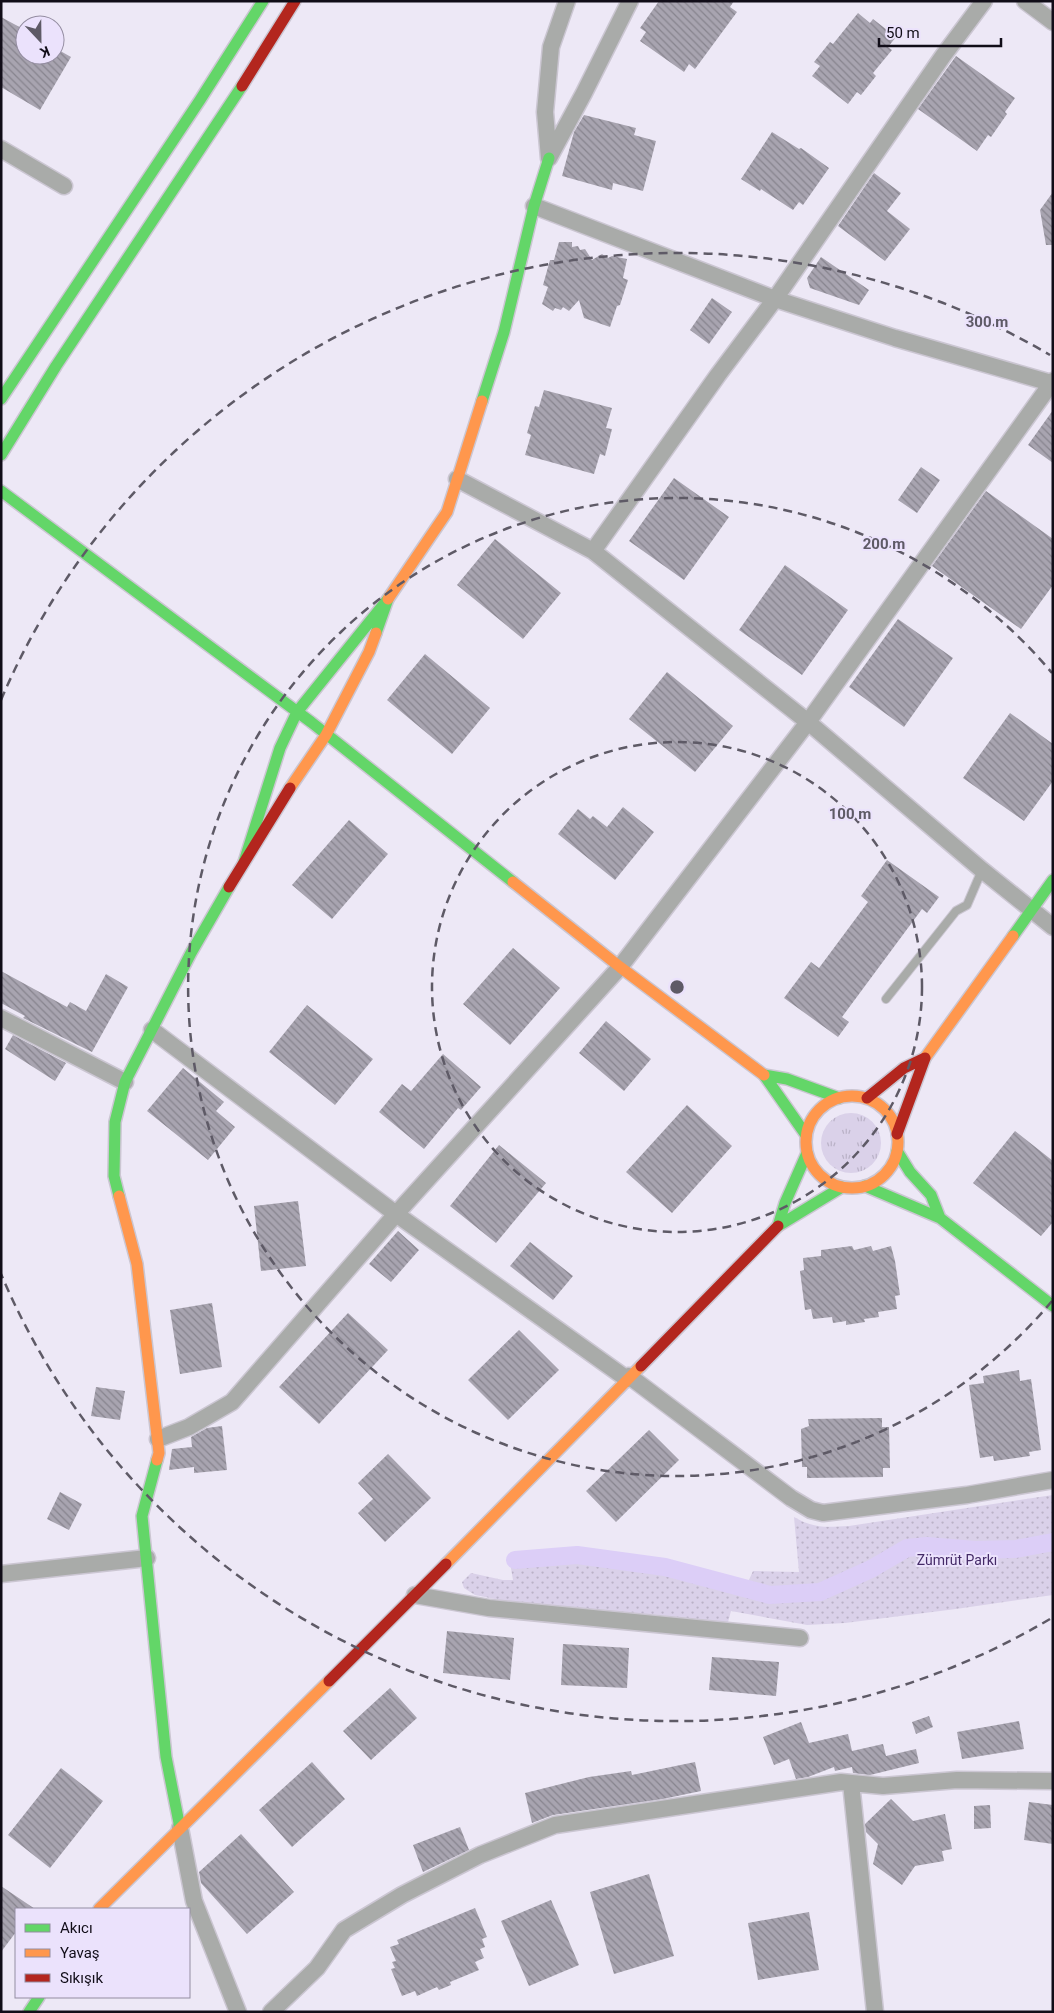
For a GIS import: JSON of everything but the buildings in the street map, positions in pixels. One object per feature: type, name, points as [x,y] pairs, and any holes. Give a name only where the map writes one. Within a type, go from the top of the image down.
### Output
[{"type":"street","points":[[1,399],[200,100],[263,1]]},
{"type":"street","points":[[1,455],[56,366],[218,123],[295,1]]},
{"type":"street","points":[[548,158],[545,112],[551,47],[567,1]]},
{"type":"street","points":[[244,862],[280,748],[297,712],[388,599],[447,512],[504,332],[534,206],[548,158],[584,93],[630,1]]},
{"type":"street","points":[[593,551],[775,299],[942,56],[984,1]]},
{"type":"street","points":[[1025,1],[1053,22]]},
{"type":"street","points":[[1,149],[64,186]]},
{"type":"street","points":[[158,1439],[189,1427],[232,1402],[396,1214],[620,966],[808,722],[1052,382],[895,338],[775,299],[534,206]]},
{"type":"street","points":[[457,479],[593,551],[808,722],[982,870],[1053,927]]},
{"type":"street","points":[[1,491],[297,712],[620,966],[764,1075],[794,1115],[806,1135]]},
{"type":"street","points":[[238,2012],[194,1901],[166,1757],[142,1516],[160,1453],[137,1264],[114,1176],[114,1122],[125,1082],[191,952],[308,759],[326,735],[369,652],[388,599]]},
{"type":"street","points":[[897,1134],[924,1058],[1053,880]]},
{"type":"street","points":[[1,1018],[125,1082]]},
{"type":"street","points":[[152,1030],[396,1214],[628,1378],[790,1498],[811,1510],[823,1513],[968,1495],[1053,1480]]},
{"type":"street","points":[[866,1098],[904,1068],[924,1058]]},
{"type":"street","points":[[764,1075],[788,1079],[839,1098]]},
{"type":"street","points":[[845,1096],[861,1096],[866,1098],[876,1102],[888,1112],[896,1126],[896,1157],[888,1171],[876,1182],[865,1186],[842,1187],[821,1177],[813,1168],[807,1153],[806,1135],[809,1124],[817,1110],[830,1101],[845,1096]]},
{"type":"street","points":[[897,1151],[910,1172],[931,1195],[940,1218]]},
{"type":"street","points":[[778,1226],[785,1203],[807,1153]]},
{"type":"street","points":[[865,1186],[940,1218],[1053,1306]]},
{"type":"street","points":[[100,1908],[415,1595],[778,1226],[842,1187]]},
{"type":"street","points":[[1,1574],[147,1558]]},
{"type":"street","points":[[415,1595],[489,1608],[800,1638]]},
{"type":"street","points":[[272,2012],[318,1968],[344,1930],[402,1896],[480,1855],[554,1825],[841,1782],[883,1786],[957,1780],[1053,1781]]},
{"type":"street","points":[[851,1783],[875,2012]]},
{"type":"street","points":[[29,2012],[38,1998]]},
{"type":"lane","points":[[886,999],[956,911],[967,905],[982,870]]},
{"type":"green space","points":[[851,1113],[868,1118],[876,1126],[881,1143],[876,1160],[868,1168],[851,1173],[834,1168],[826,1160],[821,1143],[826,1126],[834,1118]]},
{"type":"green space","name":"Zümrüt Parkı","points":[[1053,1495],[1053,1595],[845,1623],[807,1625],[731,1611],[727,1626],[660,1615],[565,1610],[515,1603],[475,1595],[464,1588],[462,1582],[471,1573],[503,1580],[513,1580],[509,1557],[573,1551],[665,1564],[748,1582],[753,1571],[799,1572],[794,1517],[808,1524],[827,1527],[849,1526]]},
{"type":"waterway","points":[[515,1560],[577,1555],[665,1567],[770,1595],[820,1592],[871,1569],[907,1548],[927,1546],[975,1550],[1016,1549],[1053,1542]]},
{"type":"traffic: fast","points":[[1,399],[200,100],[263,1]]},
{"type":"traffic: fast","points":[[1,455],[56,366],[242,86]]},
{"type":"traffic: fast","points":[[482,401],[504,332],[534,206],[549,158]]},
{"type":"traffic: fast","points":[[1,491],[311,722],[513,882]]},
{"type":"traffic: fast","points":[[244,862],[280,748],[297,712],[388,599],[376,633]]},
{"type":"traffic: fast","points":[[1013,936],[1053,880]]},
{"type":"traffic: fast","points":[[119,1196],[114,1176],[115,1122],[125,1082],[191,953],[229,887]]},
{"type":"traffic: fast","points":[[806,1135],[764,1075],[787,1079],[839,1098]]},
{"type":"traffic: fast","points":[[865,1186],[940,1218],[931,1195],[910,1172],[897,1151]]},
{"type":"traffic: fast","points":[[807,1153],[785,1203],[778,1226],[842,1187]]},
{"type":"traffic: fast","points":[[940,1218],[1053,1306]]},
{"type":"traffic: fast","points":[[157,1460],[142,1516],[166,1757],[180,1828]]},
{"type":"traffic: fast","points":[[29,2012],[38,1998]]},
{"type":"traffic: slow","points":[[388,599],[447,512],[482,401]]},
{"type":"traffic: slow","points":[[290,788],[326,735],[369,652],[376,633]]},
{"type":"traffic: slow","points":[[513,882],[620,967],[764,1075]]},
{"type":"traffic: slow","points":[[925,1058],[1013,936]]},
{"type":"traffic: slow","points":[[852,1096],[870,1099],[885,1109],[895,1124],[898,1142],[895,1160],[885,1175],[870,1185],[852,1188],[834,1185],[819,1175],[809,1160],[806,1142],[809,1124],[819,1109],[834,1099],[852,1096]]},
{"type":"traffic: slow","points":[[119,1196],[137,1264],[159,1453],[157,1460]]},
{"type":"traffic: slow","points":[[446,1564],[641,1366]]},
{"type":"traffic: slow","points":[[100,1908],[329,1681]]},
{"type":"traffic: jam","points":[[242,86],[295,1]]},
{"type":"traffic: jam","points":[[229,887],[290,788]]},
{"type":"traffic: jam","points":[[867,1098],[904,1068],[925,1058],[897,1134]]},
{"type":"traffic: jam","points":[[641,1366],[778,1226]]},
{"type":"traffic: jam","points":[[329,1681],[446,1564]]}]
